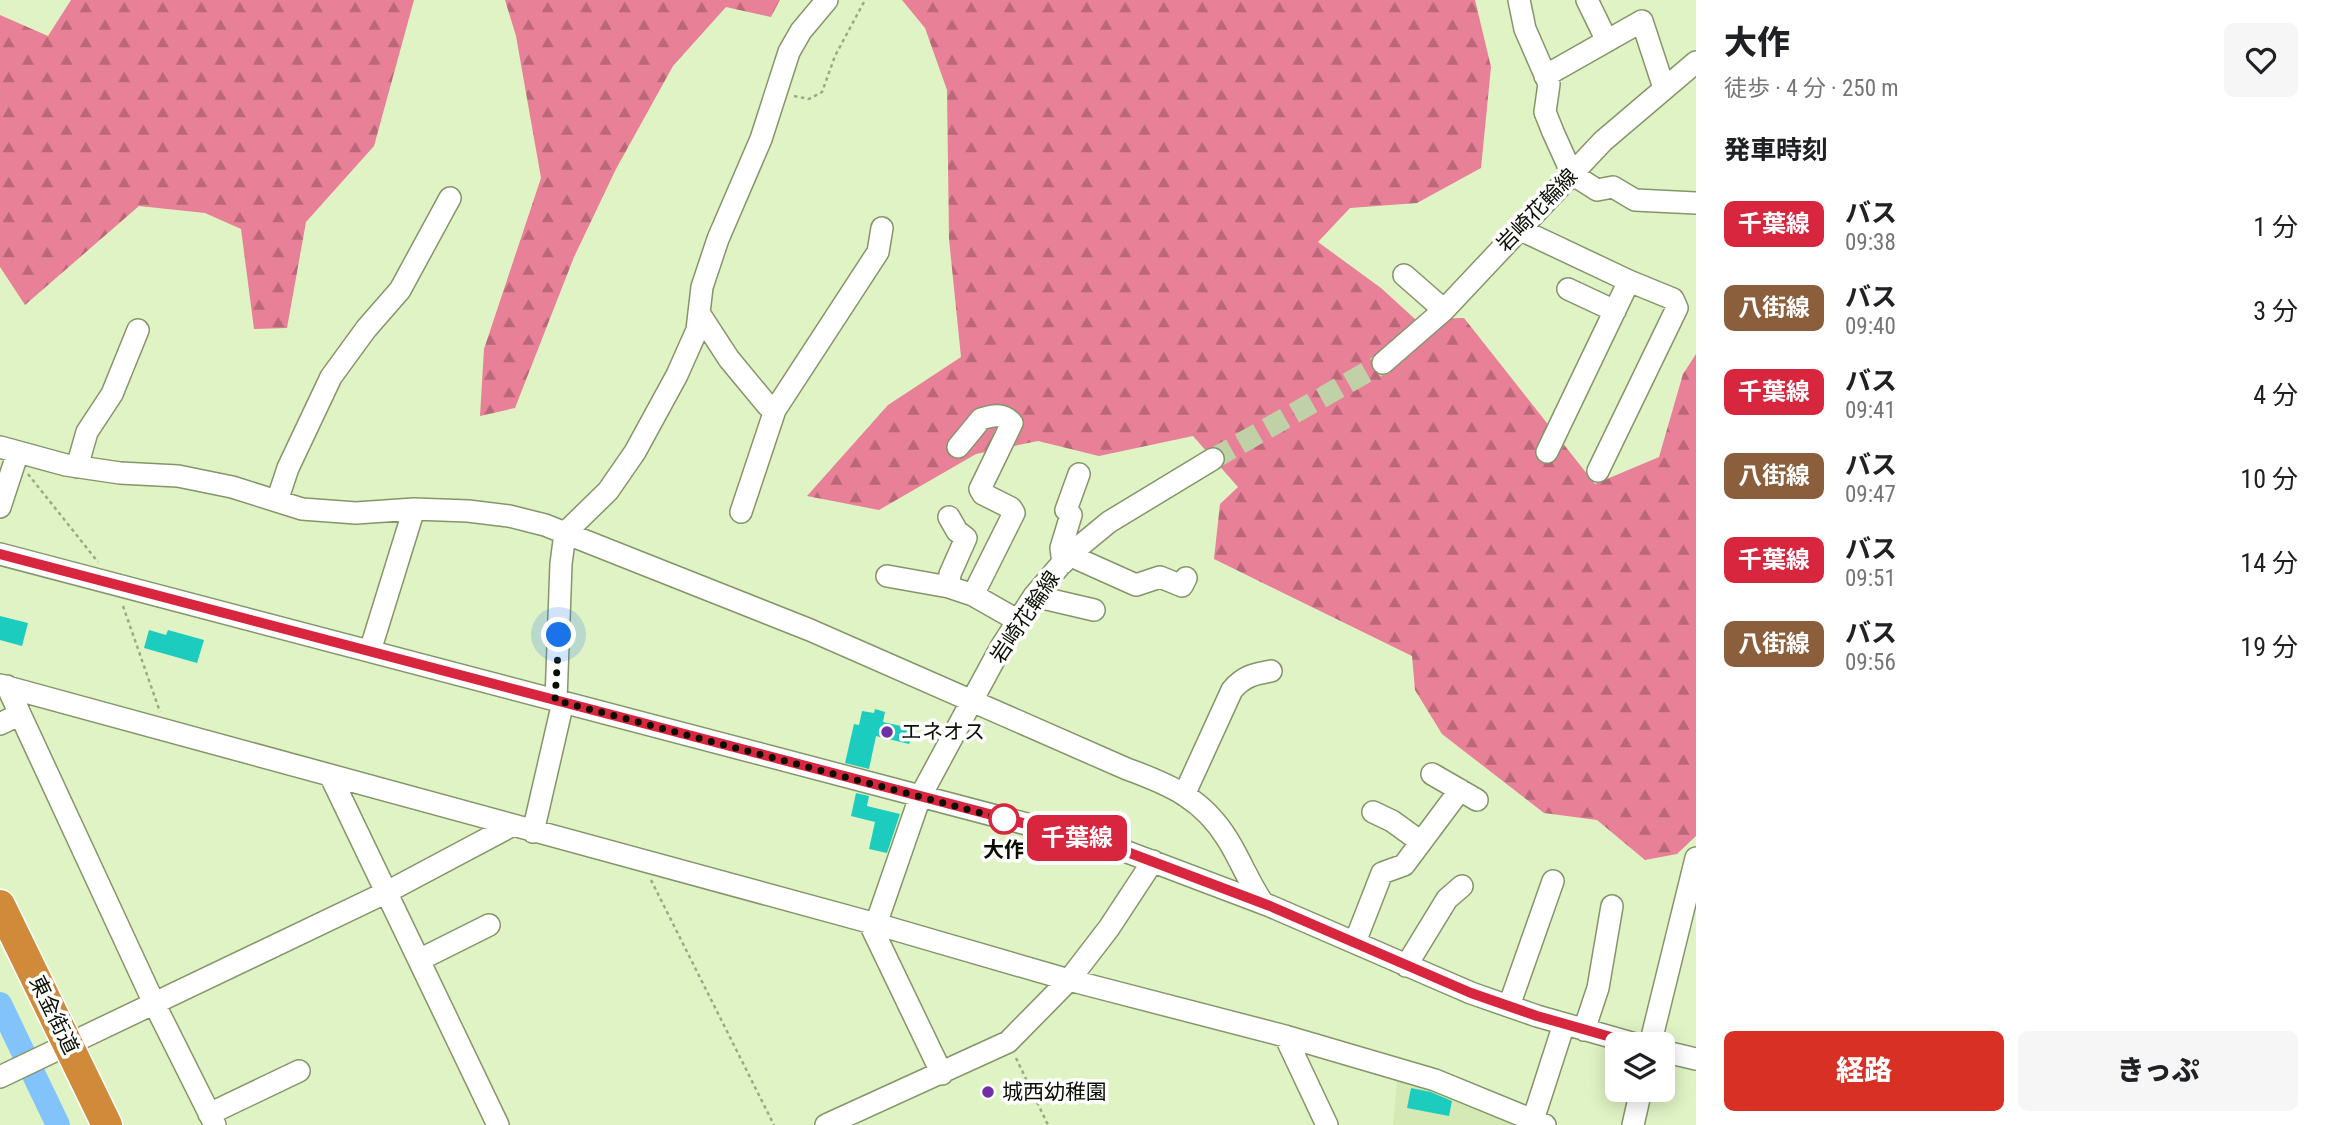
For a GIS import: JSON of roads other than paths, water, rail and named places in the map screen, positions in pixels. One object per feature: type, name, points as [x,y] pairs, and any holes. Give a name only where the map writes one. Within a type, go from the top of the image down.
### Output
[{"type":"highway","name":"東金街道","points":[[0,905],[59,1048],[84,1125]]},
{"type":"highway","name":"東金街道","points":[[0,951],[107,1125]]},
{"type":"street","points":[[533,832],[559,701],[561,564],[565,533],[608,491],[635,452],[677,375],[697,330],[702,287],[718,239],[761,139],[789,52],[801,31],[827,0]]},
{"type":"street","points":[[1518,0],[1525,29],[1549,84],[1545,112],[1572,174],[1597,190],[1613,187],[1635,200],[1696,203]]},
{"type":"street","points":[[1587,0],[1606,41]]},
{"type":"street","points":[[1545,76],[1642,21],[1664,88]]},
{"type":"street","name":"岩崎花輪線","points":[[1383,363],[1444,310],[1603,141],[1696,62]]},
{"type":"street","points":[[277,500],[288,468],[331,377],[366,328],[400,290],[450,198]]},
{"type":"street","points":[[741,512],[775,410],[878,252],[882,228]]},
{"type":"street","points":[[1519,229],[1629,282],[1673,299],[1676,307],[1598,471]]},
{"type":"street","points":[[1404,275],[1444,310]]},
{"type":"street","points":[[1547,452],[1629,282]]},
{"type":"street","points":[[1568,289],[1615,311]]},
{"type":"street","points":[[699,313],[729,359],[768,406],[775,410]]},
{"type":"street","points":[[78,467],[87,432],[112,394],[138,330]]},
{"type":"street","points":[[958,447],[981,419],[999,415],[1007,417],[1012,423],[981,489],[983,494],[1011,508],[1014,513],[973,595]]},
{"type":"street","points":[[0,507],[9,450],[78,467],[178,477],[232,487],[302,509],[356,513],[414,509],[468,511],[509,516],[545,525],[810,630],[1127,769],[1170,785],[1205,810],[1228,840],[1263,903]]},
{"type":"street","name":"岩崎花輪線","points":[[873,923],[920,797],[1017,621],[1034,596],[1066,559],[1109,522],[1213,459]]},
{"type":"street","points":[[1079,474],[1066,510],[1071,515],[1060,548],[1066,559],[1136,585],[1160,577],[1182,586],[1186,578]]},
{"type":"street","points":[[370,651],[414,509]]},
{"type":"street","points":[[949,517],[957,531],[966,538],[950,574],[949,587]]},
{"type":"street","points":[[0,554],[1114,847],[1263,903],[1406,966],[1508,1006],[1605,1036]]},
{"type":"street","points":[[887,576],[949,587],[973,595],[1017,621]]},
{"type":"street","points":[[1034,596],[1094,610]]},
{"type":"street","points":[[1184,795],[1232,690],[1251,674],[1271,671]]},
{"type":"street","points":[[3,686],[20,714],[154,1003],[212,1120],[299,1071]]},
{"type":"street","points":[[3,686],[1285,1037],[1435,1080],[1539,1123],[1574,1027],[1598,988],[1612,906]]},
{"type":"street","points":[[0,724],[20,714]]},
{"type":"street","points":[[1355,942],[1382,873],[1404,865],[1421,842],[1468,795],[1432,774]]},
{"type":"street","points":[[331,776],[498,1125]]},
{"type":"street","points":[[1373,812],[1392,821],[1421,842]]},
{"type":"street","points":[[0,1077],[387,892],[511,826]]},
{"type":"street","points":[[1654,1032],[1688,921],[1696,858]]},
{"type":"street","points":[[826,1125],[1008,1042],[1069,980],[1109,928],[1153,861]]},
{"type":"street","points":[[1508,1006],[1553,881]]},
{"type":"street","points":[[1406,966],[1447,899],[1462,886]]},
{"type":"street","points":[[873,923],[942,1074]]},
{"type":"street","points":[[419,960],[489,925]]},
{"type":"street","points":[[1285,1037],[1327,1125]]},
{"type":"street","points":[[1675,1054],[1696,1059]]},
{"type":"street","points":[[1633,1125],[1638,1102]]},
{"type":"waterway","points":[[0,1004],[58,1125]]},
{"type":"tunnel","points":[[1213,459],[1383,363]]},
{"type":"place","name":"エネオス","points":[[887,732]]},
{"type":"place","name":"大作","points":[[1004,819]]},
{"type":"place","name":"城西幼稚園","points":[[988,1092]]}]
